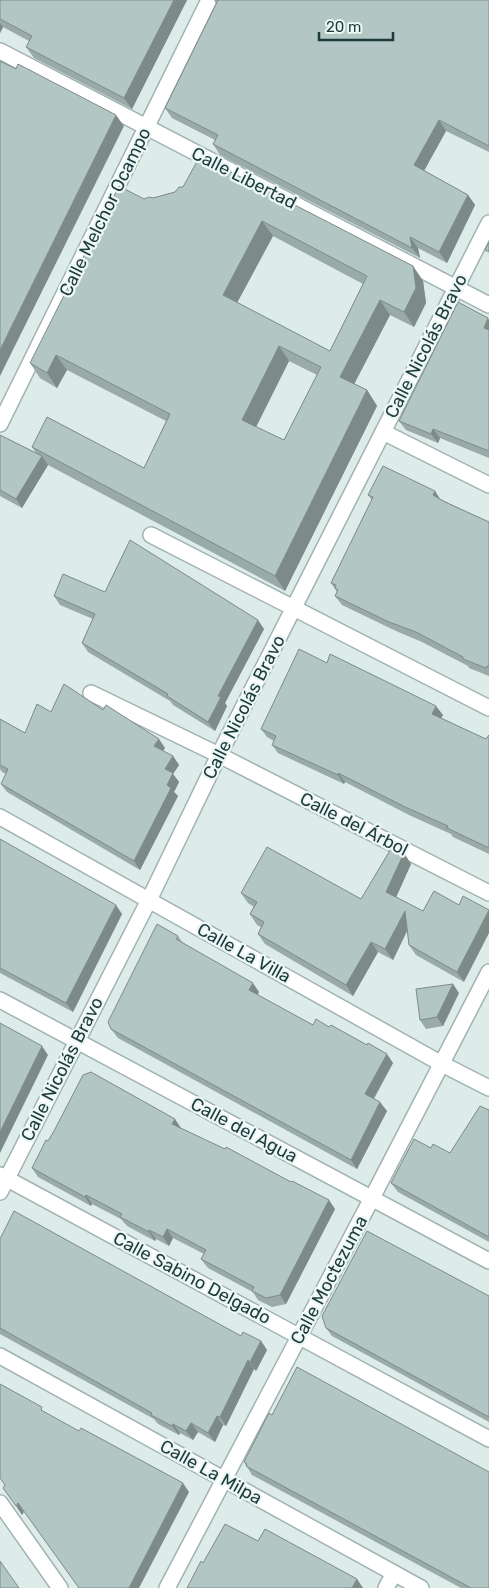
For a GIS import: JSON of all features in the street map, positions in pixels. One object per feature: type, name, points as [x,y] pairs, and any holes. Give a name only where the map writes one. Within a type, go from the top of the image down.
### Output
[{"type":"street","name":"Calle Melchor Ocampo","points":[[0,424],[208,0]]},
{"type":"street","name":"Calle Libertad","points":[[0,51],[489,305]]},
{"type":"street","name":"Calle Nicolás Bravo","points":[[2,1182],[149,900],[219,755],[489,223]]},
{"type":"street","points":[[383,432],[489,485]]},
{"type":"street","points":[[150,535],[489,708]]},
{"type":"street","name":"Calle del Árbol","points":[[92,693],[219,755],[489,893]]},
{"type":"street","name":"Calle La Villa","points":[[0,817],[442,1064],[489,1088]]},
{"type":"street","name":"Calle Moctezuma","points":[[167,1588],[489,972]]},
{"type":"street","name":"Calle del Agua","points":[[0,1000],[489,1261]]},
{"type":"street","name":"Calle Sabino Delgado","points":[[2,1182],[299,1336],[489,1439]]},
{"type":"street","name":"Calle La Milpa","points":[[0,1356],[421,1588]]},
{"type":"street","points":[[0,1503],[60,1588]]},
{"type":"street","points":[[386,1588],[394,1573]]},
{"type":"building","points":[[0,0],[174,0],[124,98],[26,47],[32,36],[0,19]]},
{"type":"building","points":[[218,0],[489,0],[489,146],[439,120],[414,165],[468,195],[439,252],[410,237],[412,248],[213,144],[218,135],[165,108]]},
{"type":"building","points":[[0,61],[16,69],[18,64],[116,115],[0,350]]},
{"type":"building","points":[[200,156],[413,266],[416,288],[404,312],[380,300],[340,377],[367,390],[275,576],[32,447],[47,417],[144,468],[170,414],[56,355],[47,373],[30,363],[119,186],[144,199],[175,192],[179,187],[183,187]],"holes":[[[262,221],[367,276],[330,351],[223,295]],[[279,346],[321,367],[284,440],[242,420]]]},
{"type":"building","points":[[489,242],[489,252],[485,250]]},
{"type":"building","points":[[458,302],[488,318],[484,328],[489,330],[489,451],[433,429],[431,434],[399,421]]},
{"type":"building","points":[[0,435],[42,456],[16,499],[0,490]]},
{"type":"building","points":[[383,466],[435,491],[433,495],[445,502],[489,522],[489,666],[486,668],[463,659],[463,657],[416,632],[389,622],[335,596],[338,590],[335,588],[336,585],[331,583],[373,497],[368,495]]},
{"type":"building","points":[[130,540],[258,620],[218,696],[221,697],[208,722],[167,696],[168,694],[82,643],[95,614],[54,596],[63,574],[105,592]]},
{"type":"building","points":[[299,649],[327,663],[330,654],[436,706],[432,714],[486,739],[489,735],[489,848],[338,773],[338,775],[272,745],[276,736],[261,729]]},
{"type":"building","points":[[64,684],[103,710],[106,705],[159,739],[154,746],[173,756],[165,769],[173,773],[167,785],[171,788],[134,861],[1,784],[8,769],[0,765],[0,719],[25,733],[37,704],[51,712]]},
{"type":"building","points":[[0,839],[116,905],[66,1003],[0,968]]},
{"type":"building","points":[[267,847],[361,899],[392,847],[404,853],[386,892],[423,911],[434,891],[459,905],[463,896],[489,910],[457,972],[409,945],[405,911],[385,949],[371,942],[346,985],[258,934],[264,922],[250,914],[257,902],[241,893]]},
{"type":"building","points":[[157,924],[178,936],[176,939],[253,983],[249,990],[313,1025],[316,1019],[387,1054],[365,1094],[380,1102],[351,1160],[111,1029],[108,1022]]},
{"type":"building","points":[[453,984],[437,1017],[420,1020],[416,989]]},
{"type":"building","points":[[0,1023],[42,1046],[0,1132]]},
{"type":"building","points":[[91,1072],[175,1119],[172,1124],[225,1149],[226,1147],[329,1200],[280,1295],[266,1298],[252,1291],[254,1287],[201,1259],[206,1250],[167,1229],[163,1237],[149,1230],[149,1232],[120,1217],[122,1214],[86,1195],[85,1197],[32,1168],[83,1075]]},
{"type":"building","points":[[480,1106],[489,1110],[489,1237],[391,1183],[414,1139],[431,1148],[433,1144],[450,1153]]},
{"type":"building","points":[[14,1211],[241,1336],[243,1332],[261,1341],[250,1362],[248,1360],[220,1417],[217,1416],[208,1433],[191,1423],[186,1431],[173,1424],[172,1426],[0,1328],[0,1239]]},
{"type":"building","points":[[367,1231],[489,1296],[489,1417],[326,1328],[322,1316]]},
{"type":"building","points":[[297,1367],[489,1472],[489,1588],[471,1588],[246,1466],[247,1464],[244,1462],[269,1413],[272,1415]]},
{"type":"building","points":[[0,1384],[42,1407],[41,1410],[79,1431],[81,1428],[183,1483],[129,1588],[79,1588],[18,1503],[16,1506],[3,1488],[5,1485],[0,1478]]},
{"type":"building","points":[[225,1524],[258,1541],[265,1529],[357,1579],[352,1588],[187,1588],[201,1561],[203,1563]]},
{"type":"building","points":[[0,1561],[19,1588],[0,1588]]}]
